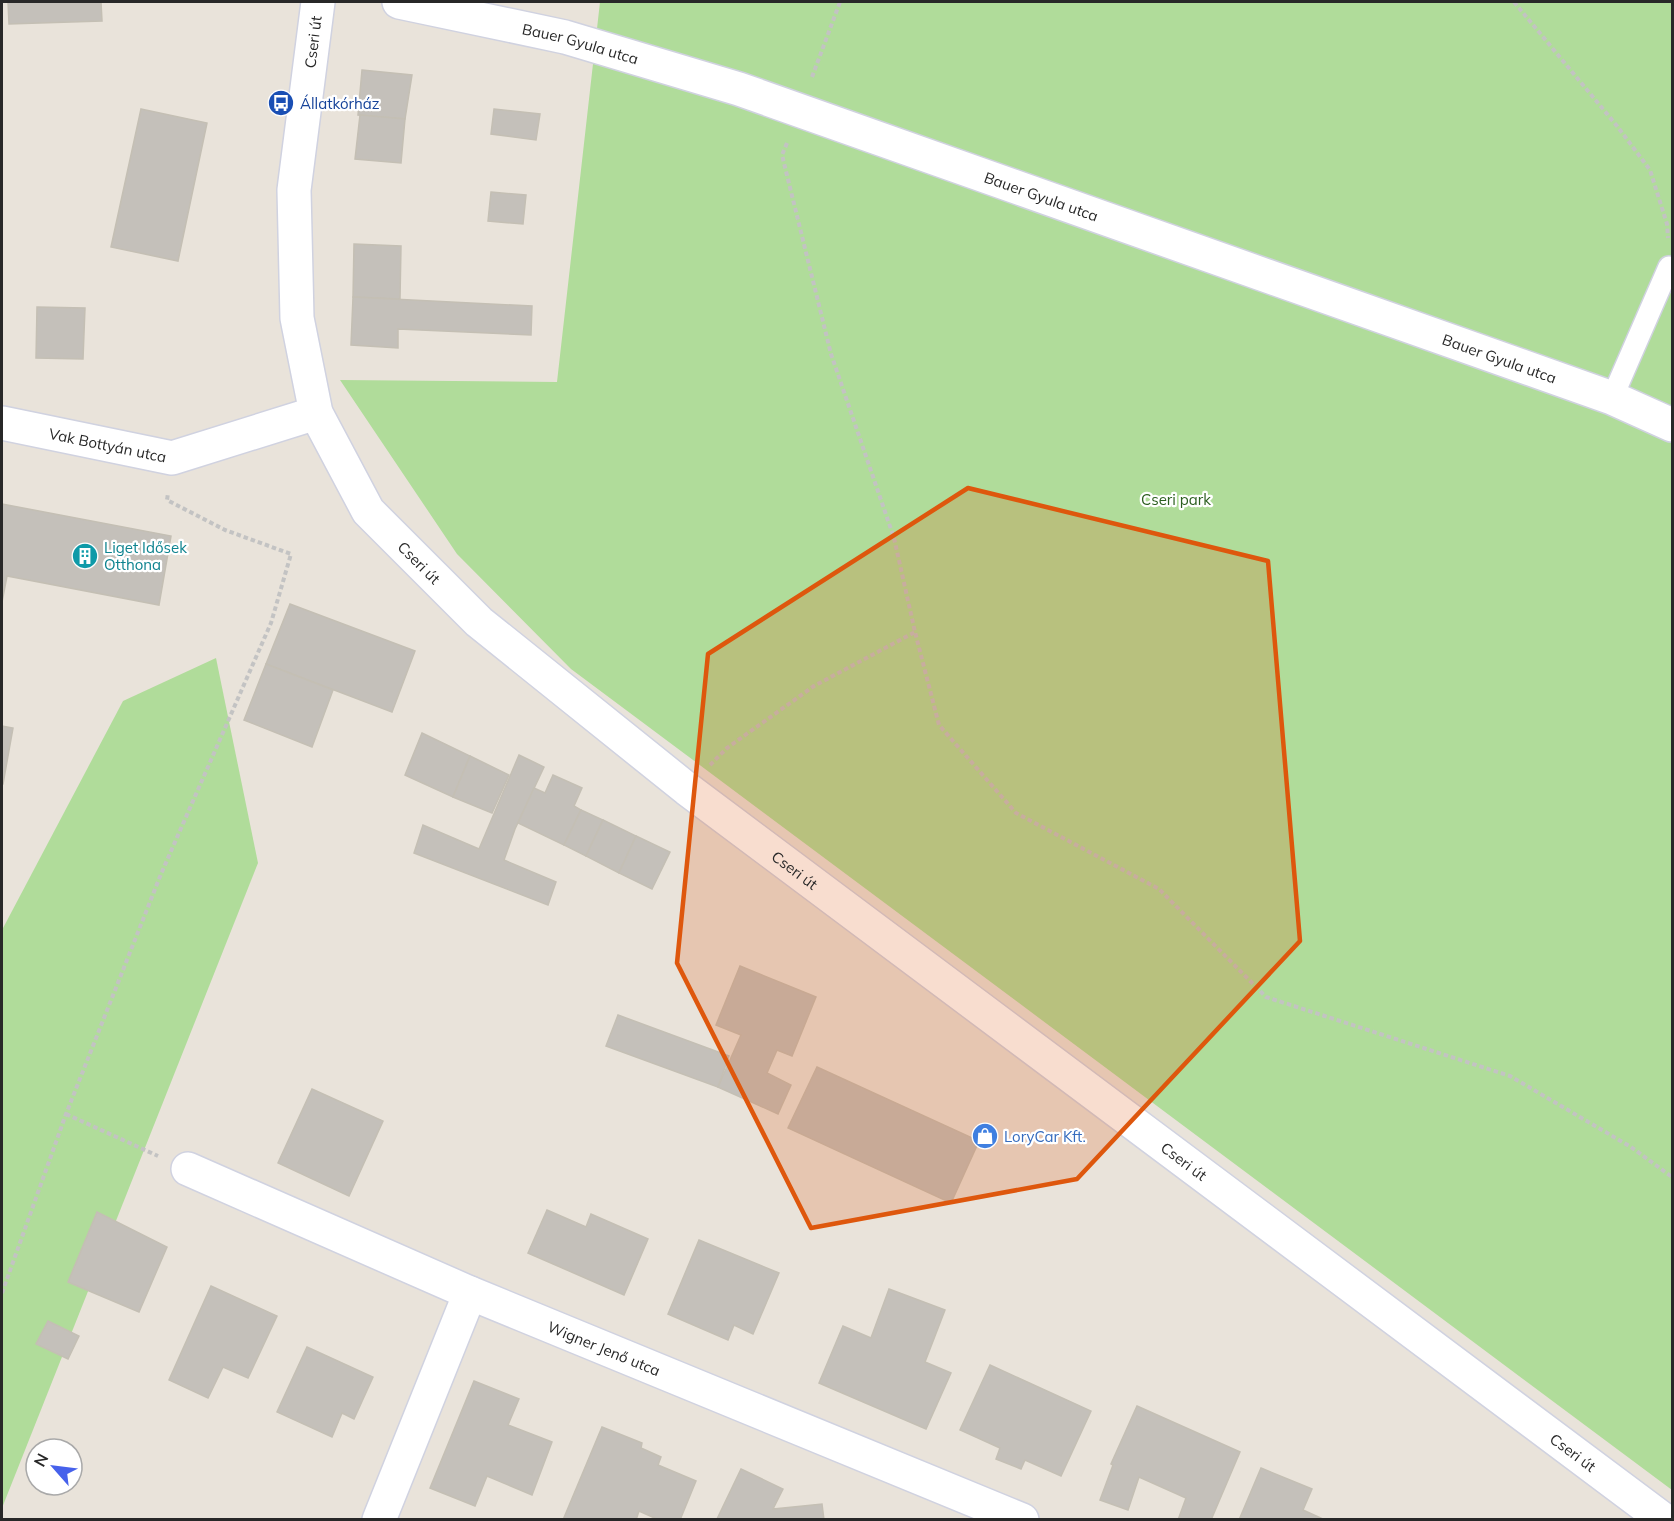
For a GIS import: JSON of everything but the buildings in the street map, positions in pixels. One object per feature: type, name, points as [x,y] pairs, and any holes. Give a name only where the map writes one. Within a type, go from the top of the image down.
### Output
[{"type":"street","name":"Cseri út","points":[[318,2],[294,190],[297,318],[316,414],[368,511],[479,622],[687,789],[1664,1520]]},
{"type":"street","name":"Bauer Gyula utca","points":[[399,2],[565,37],[800,109],[1612,398],[1672,424]]},
{"type":"street","name":"Vak Bottyán utca","points":[[2,423],[172,458],[316,414]]},
{"type":"street","name":"Wigner Jenő utca","points":[[188,1169],[470,1293],[1023,1520]]},
{"type":"street","points":[[379,1520],[470,1293]]},
{"type":"lane","points":[[1612,398],[1670,267]]},
{"type":"path","points":[[840,2],[782,154],[831,354],[894,538],[939,725],[1016,813],[1159,889],[1266,997],[1510,1076],[1630,1147],[1672,1177]]},
{"type":"path","points":[[1514,2],[1617,126],[1650,170],[1667,224],[1670,267]]},
{"type":"path","points":[[2,1293],[66,1114],[161,874],[271,623],[291,554],[225,530],[167,500],[172,458]]},
{"type":"path","points":[[687,789],[727,748],[814,686],[915,632]]},
{"type":"path","points":[[66,1114],[188,1169]]},
{"type":"path","points":[[2,1272],[9,1270]]},
{"type":"highlighted area","points":[[968,488],[1268,561],[1300,941],[1077,1179],[811,1228],[677,963],[708,654]]},
{"type":"green space","name":"Cseri park","points":[[600,2],[1672,2],[1672,1490],[571,669],[457,554],[340,380],[557,382]]},
{"type":"green space","points":[[216,658],[258,863],[30,1437],[24,1437],[24,1453],[2,1508],[2,930],[123,701]]},
{"type":"place","name":"Állatkórház","points":[[281,103]]},
{"type":"place","name":"Liget Idősek Otthona","points":[[85,556]]},
{"type":"place","name":"LoryCar Kft.","points":[[985,1136]]}]
